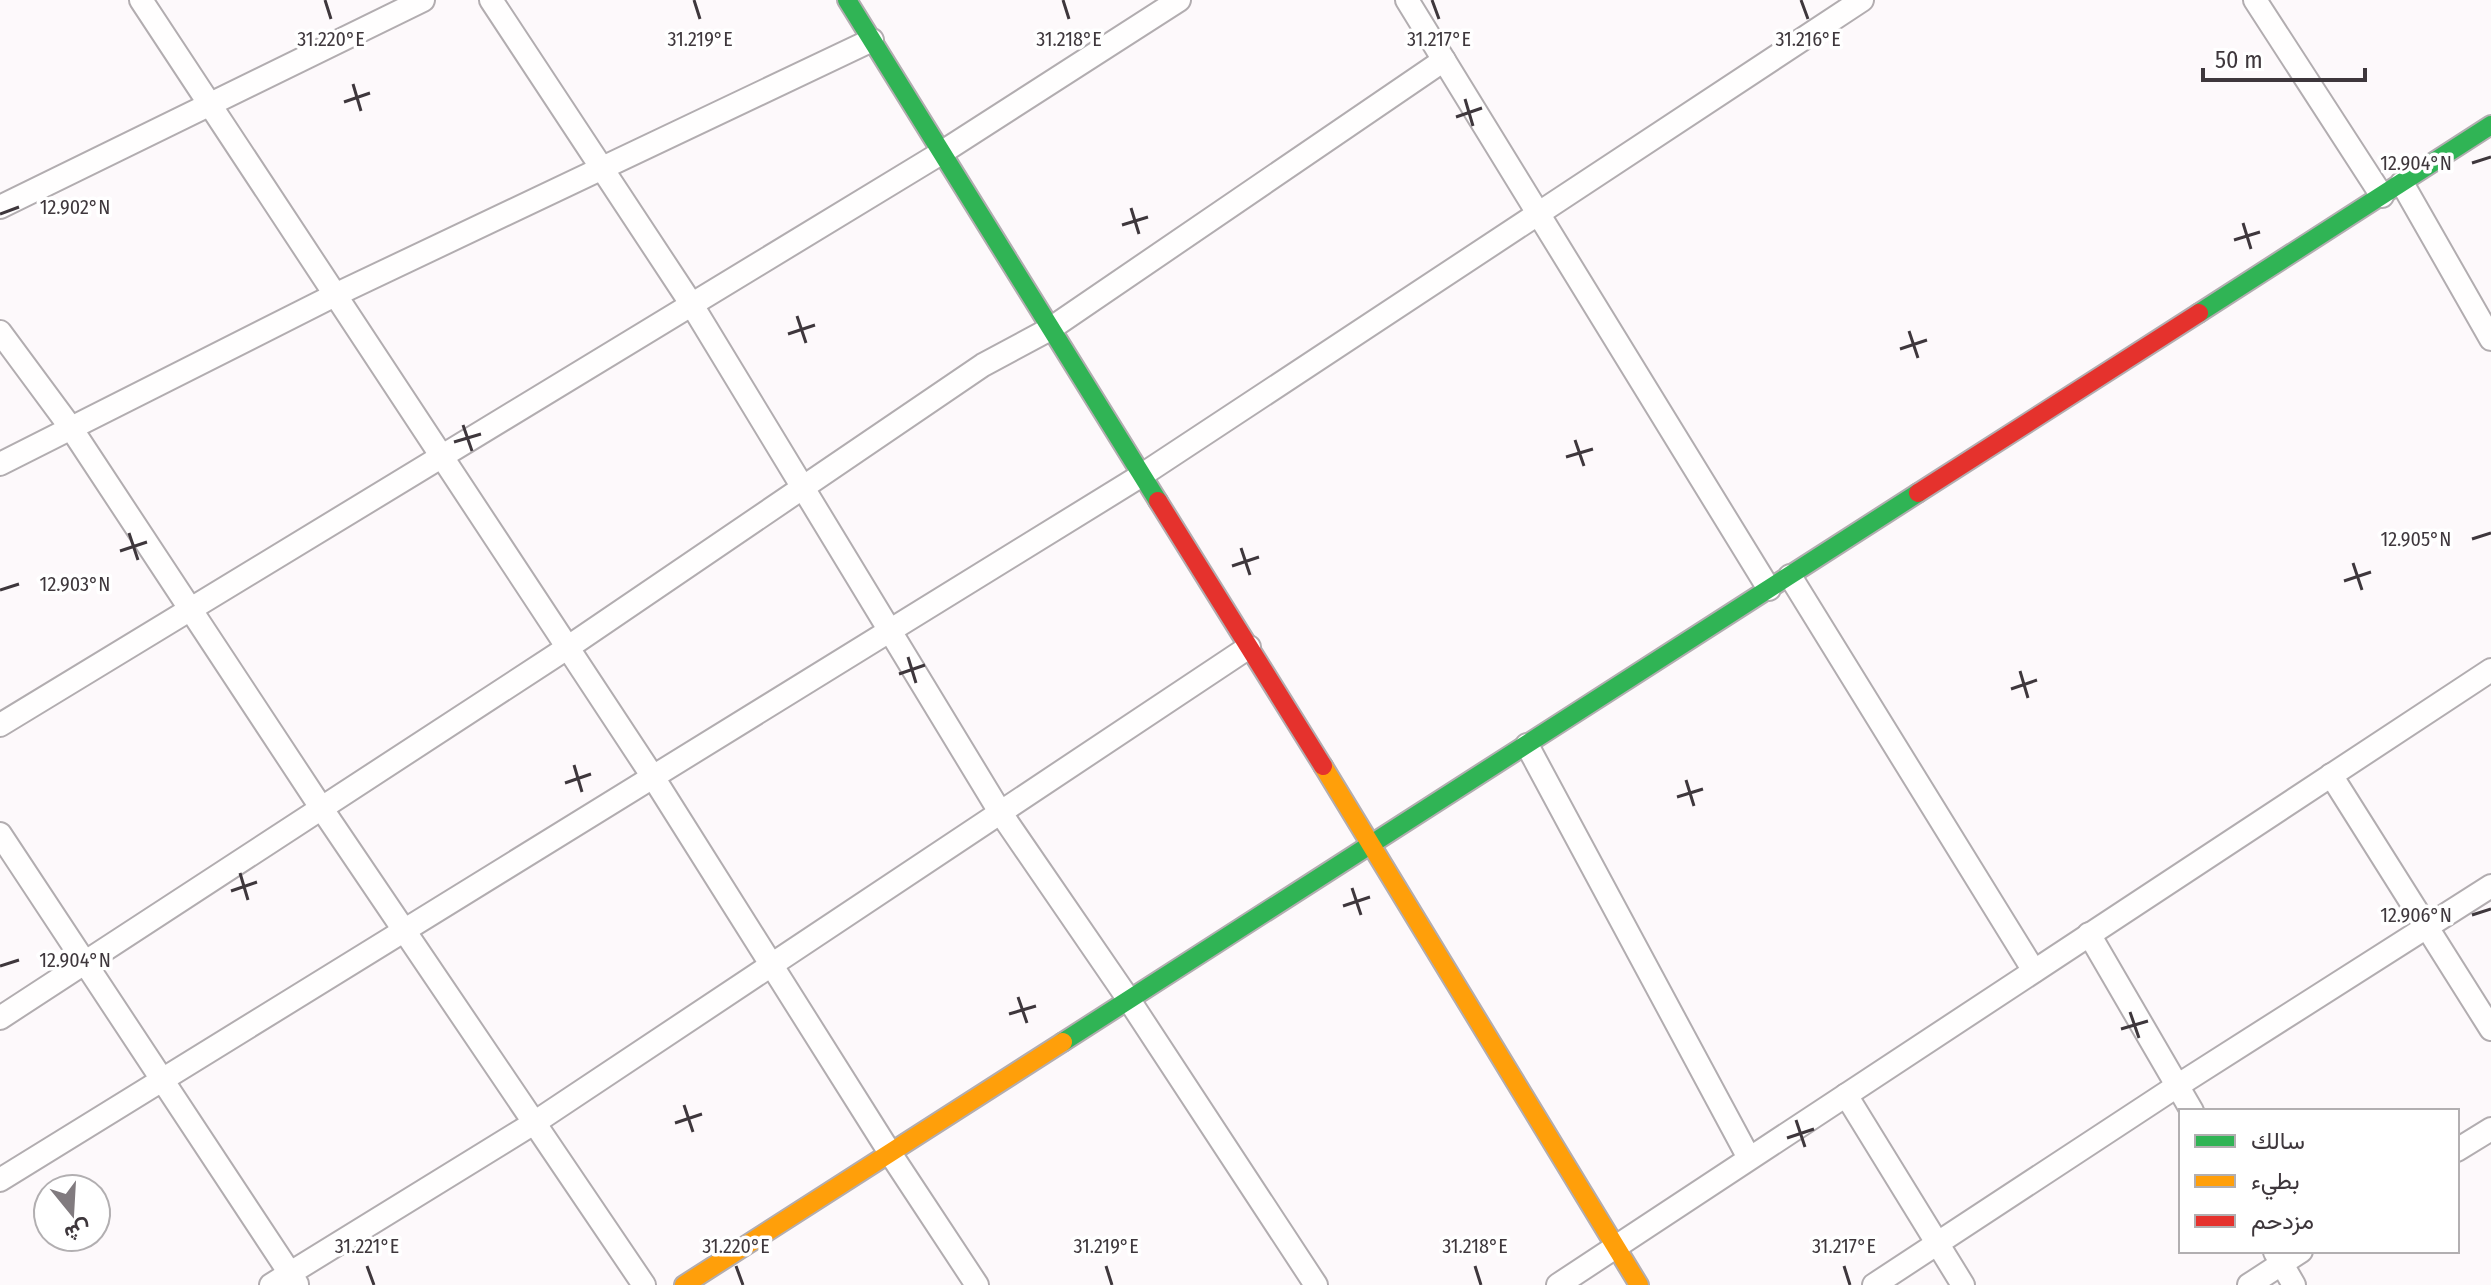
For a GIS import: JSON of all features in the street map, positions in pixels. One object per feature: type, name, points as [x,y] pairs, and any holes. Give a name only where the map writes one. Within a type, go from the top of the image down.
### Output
[{"type":"street","points":[[141,0],[653,777],[977,1285]]},
{"type":"street","points":[[0,207],[423,0]]},
{"type":"street","points":[[491,0],[692,305],[1000,812],[1129,1000],[1316,1285]]},
{"type":"street","points":[[847,0],[1371,844],[1639,1285]]},
{"type":"street","points":[[0,725],[941,153],[1179,0]]},
{"type":"street","points":[[1407,0],[1769,589]]},
{"type":"street","points":[[2255,0],[2382,196]]},
{"type":"street","points":[[0,1180],[1142,475],[1539,213],[1847,4]]},
{"type":"street","points":[[0,464],[335,295],[872,40]]},
{"type":"street","points":[[0,1018],[567,648],[983,365],[1050,329],[1444,60]]},
{"type":"street","points":[[684,1285],[2491,125]]},
{"type":"street","points":[[2402,183],[2491,339]]},
{"type":"street","points":[[0,332],[71,428],[403,931],[644,1285]]},
{"type":"street","points":[[1790,576],[2034,971]]},
{"type":"street","points":[[0,834],[162,1079],[286,1281],[534,1123],[1249,647]]},
{"type":"street","points":[[1558,1285],[2491,670]]},
{"type":"street","points":[[1527,745],[1749,1158]]},
{"type":"street","points":[[2331,775],[2491,1029]]},
{"type":"street","points":[[1874,1285],[2177,1086],[2491,886]]},
{"type":"street","points":[[2089,934],[2191,1109]]},
{"type":"street","points":[[1846,1095],[1963,1285]]},
{"type":"street","points":[[2459,1149],[2491,1129]]},
{"type":"street","points":[[2249,1285],[2278,1257],[2294,1285]]},
{"type":"traffic: fast","points":[[847,0],[1158,501]]},
{"type":"traffic: fast","points":[[2199,313],[2491,125]]},
{"type":"traffic: fast","points":[[1063,1042],[1918,493]]},
{"type":"traffic: slow","points":[[1323,766],[1639,1285]]},
{"type":"traffic: slow","points":[[684,1285],[1063,1042]]},
{"type":"traffic: jam","points":[[1918,493],[2199,313]]},
{"type":"traffic: jam","points":[[1158,501],[1323,766]]}]
